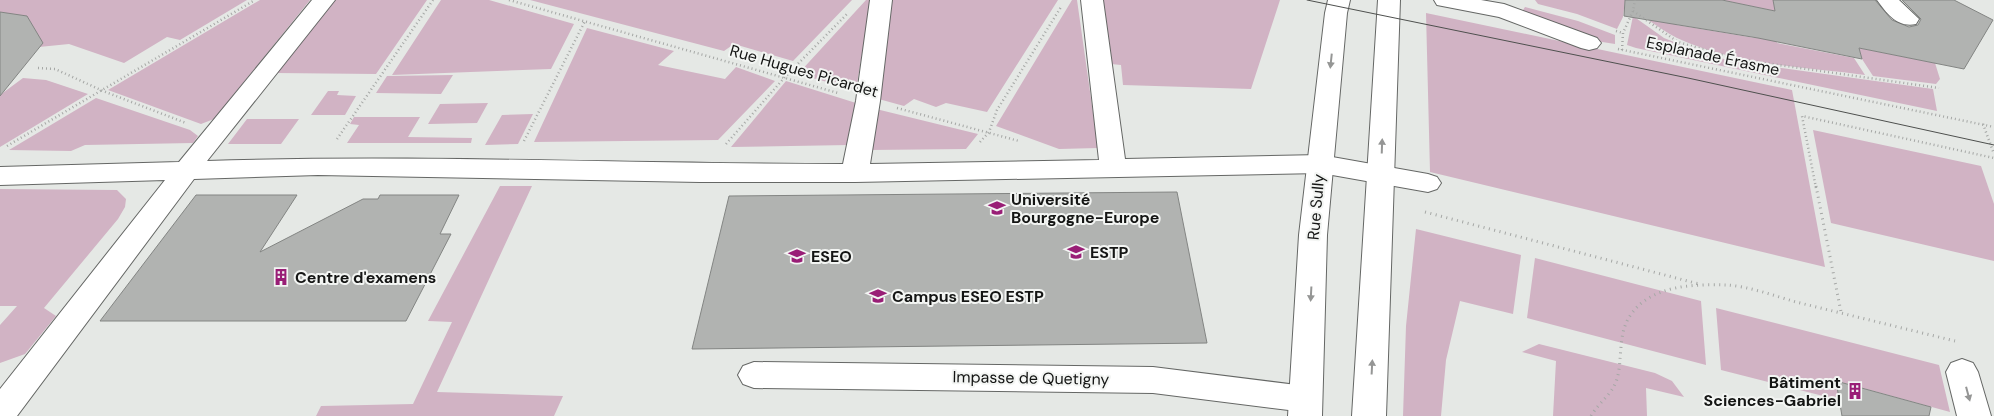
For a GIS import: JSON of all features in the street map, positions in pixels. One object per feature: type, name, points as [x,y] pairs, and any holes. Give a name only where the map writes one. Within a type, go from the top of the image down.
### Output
[{"type":"street","points":[[0,413],[214,134],[324,0]]},
{"type":"street","points":[[855,173],[868,101],[881,0]]},
{"type":"street","points":[[1092,0],[1113,169]]},
{"type":"street","name":"Rue Sully","points":[[1305,408],[1313,235],[1336,13],[1340,0]]},
{"type":"street","points":[[1370,416],[1389,0]]},
{"type":"street","points":[[1444,0],[1504,5],[1589,43]]},
{"type":"street","points":[[1888,0],[1895,9],[1908,19]]},
{"type":"street","points":[[0,176],[318,166],[700,173],[855,173],[1321,164],[1428,183]]},
{"type":"street","points":[[1962,372],[1974,416]]},
{"type":"street","name":"Impasse de Quetigny","points":[[754,375],[1153,380],[1305,408]]},
{"type":"path","points":[[0,150],[255,0]]},
{"type":"path","points":[[318,166],[433,0]]},
{"type":"path","name":"Rue Hugues Picardet","points":[[509,0],[868,101],[1027,143]]},
{"type":"path","points":[[951,171],[989,132],[997,110],[1065,0]]},
{"type":"path","points":[[1622,50],[1623,33],[1633,11],[1635,0]]},
{"type":"path","points":[[700,173],[785,78],[854,7]]},
{"type":"path","points":[[1633,11],[1678,42],[1737,60],[1939,88]]},
{"type":"path","points":[[510,169],[585,21]]},
{"type":"path","name":"Esplanade Érasme","points":[[1589,43],[1994,127]]},
{"type":"path","points":[[38,68],[55,69],[214,134]]},
{"type":"path","points":[[1841,312],[1802,116],[1994,158]]},
{"type":"path","points":[[1983,124],[1994,154]]},
{"type":"path","points":[[1420,211],[1702,284]]},
{"type":"path","points":[[1591,416],[1610,395],[1617,377],[1624,327],[1634,310],[1648,298],[1674,288],[1702,284],[1729,285],[1955,341],[1962,372]]},
{"type":"shaded area","points":[[0,0],[247,0],[180,40],[167,37],[124,63],[69,44],[39,47],[0,12]]},
{"type":"shaded area","points":[[260,0],[310,0],[214,119],[201,124],[108,90]]},
{"type":"shaded area","points":[[335,0],[427,0],[376,74],[276,73]]},
{"type":"shaded area","points":[[441,0],[489,0],[574,24],[551,69],[392,75]]},
{"type":"shaded area","points":[[530,0],[852,0],[793,61],[734,44],[724,51]]},
{"type":"shaded area","points":[[866,0],[871,0],[856,90],[798,74]]},
{"type":"shaded area","points":[[888,0],[1058,0],[987,112],[946,103],[936,107],[914,99],[904,106],[875,98]]},
{"type":"shaded area","points":[[1072,0],[1077,0],[1098,148],[1059,149],[996,126]]},
{"type":"shaded area","points":[[1101,0],[1280,0],[1251,89],[1123,85],[1121,65],[1111,64]]},
{"type":"shaded area","points":[[1535,0],[1625,0],[1623,17],[1617,29],[1577,14],[1538,4]]},
{"type":"shaded area","points":[[1677,0],[1677,25],[1755,38],[1776,37],[1777,43],[1854,58],[1865,75],[1770,64],[1699,47],[1677,38],[1648,20]]},
{"type":"shaded area","points":[[1722,0],[1773,0],[1775,11]]},
{"type":"shaded area","points":[[1525,7],[1578,21],[1615,35],[1615,44],[1596,41],[1521,13]]},
{"type":"shaded area","points":[[1426,13],[1792,90],[1825,267],[1430,172]]},
{"type":"shaded area","points":[[1633,16],[1664,38],[1704,54],[1732,61],[1933,89],[1937,111],[1636,48],[1627,45]]},
{"type":"shaded area","points":[[587,28],[674,51],[658,65],[725,79],[736,67],[775,81],[718,140],[534,142]]},
{"type":"shaded area","points":[[1859,48],[1935,63],[1940,79],[1936,84],[1873,76],[1862,59]]},
{"type":"shaded area","points":[[453,75],[441,94],[376,93],[387,76]]},
{"type":"shaded area","points":[[23,78],[46,80],[88,94],[0,147],[0,95]]},
{"type":"shaded area","points":[[786,81],[856,103],[849,145],[731,147]]},
{"type":"shaded area","points":[[328,91],[339,91],[337,95],[356,96],[345,115],[311,115]]},
{"type":"shaded area","points":[[96,98],[190,130],[198,136],[193,143],[85,145],[71,151],[9,150]]},
{"type":"shaded area","points":[[488,103],[477,123],[428,124],[440,104]]},
{"type":"shaded area","points":[[872,108],[978,134],[966,149],[869,150]]},
{"type":"shaded area","points":[[533,114],[518,144],[485,145],[502,115]]},
{"type":"shaded area","points":[[354,117],[420,117],[408,137],[472,138],[471,143],[347,143],[359,125],[350,124]]},
{"type":"shaded area","points":[[247,119],[299,119],[281,144],[228,144]]},
{"type":"shaded area","points":[[1813,130],[1981,166],[1994,204],[1994,261],[1831,223]]},
{"type":"shaded area","points":[[500,186],[532,186],[437,392],[563,396],[554,416],[316,416],[321,406],[413,404],[452,322],[428,321]]},
{"type":"shaded area","points":[[0,189],[117,190],[126,199],[125,207],[118,219],[44,308],[56,316],[25,354],[0,363],[0,325],[17,306],[0,306]]},
{"type":"shaded area","points":[[1416,229],[1521,255],[1513,314],[1460,301],[1446,360],[1441,416],[1403,416],[1406,326]]},
{"type":"shaded area","points":[[1535,258],[1701,301],[1706,365],[1527,318]]},
{"type":"shaded area","points":[[1716,308],[1939,365],[1950,412],[1837,381],[1839,400],[1721,370]]},
{"type":"shaded area","points":[[1539,344],[1655,373],[1672,381],[1684,397],[1646,388],[1647,416],[1553,416],[1556,361],[1522,352]]},
{"type":"building","points":[[1625,0],[1722,0],[1775,11],[1773,0],[1875,0],[1892,20],[1909,27],[1918,25],[1921,19],[1902,0],[1954,0],[1993,20],[1964,69],[1859,48],[1862,59],[1758,38],[1624,16]]},
{"type":"building","points":[[0,12],[27,16],[43,43],[0,96]]},
{"type":"building","points":[[1177,192],[1207,343],[692,349],[729,196]]},
{"type":"building","name":"Centre d'examens","points":[[196,195],[297,195],[260,252],[363,199],[378,199],[380,195],[459,195],[440,234],[451,234],[406,321],[100,321]]},
{"type":"building","name":"Bâtiment Sciences-Gabriel","points":[[1836,381],[1931,407],[1929,416],[1842,416]]},
{"type":"tram line","points":[[1307,0],[1688,78],[1994,145]]},
{"type":"place","name":"Université Bourgogne-Europe","points":[[997,208]]},
{"type":"place","name":"ESTP","points":[[1076,252]]},
{"type":"place","name":"ESEO","points":[[797,256]]},
{"type":"place","name":"Centre d'examens","points":[[281,277]]},
{"type":"place","name":"Campus ESEO ESTP","points":[[878,296]]},
{"type":"place","name":"Bâtiment Sciences-Gabriel","points":[[1855,391]]}]
